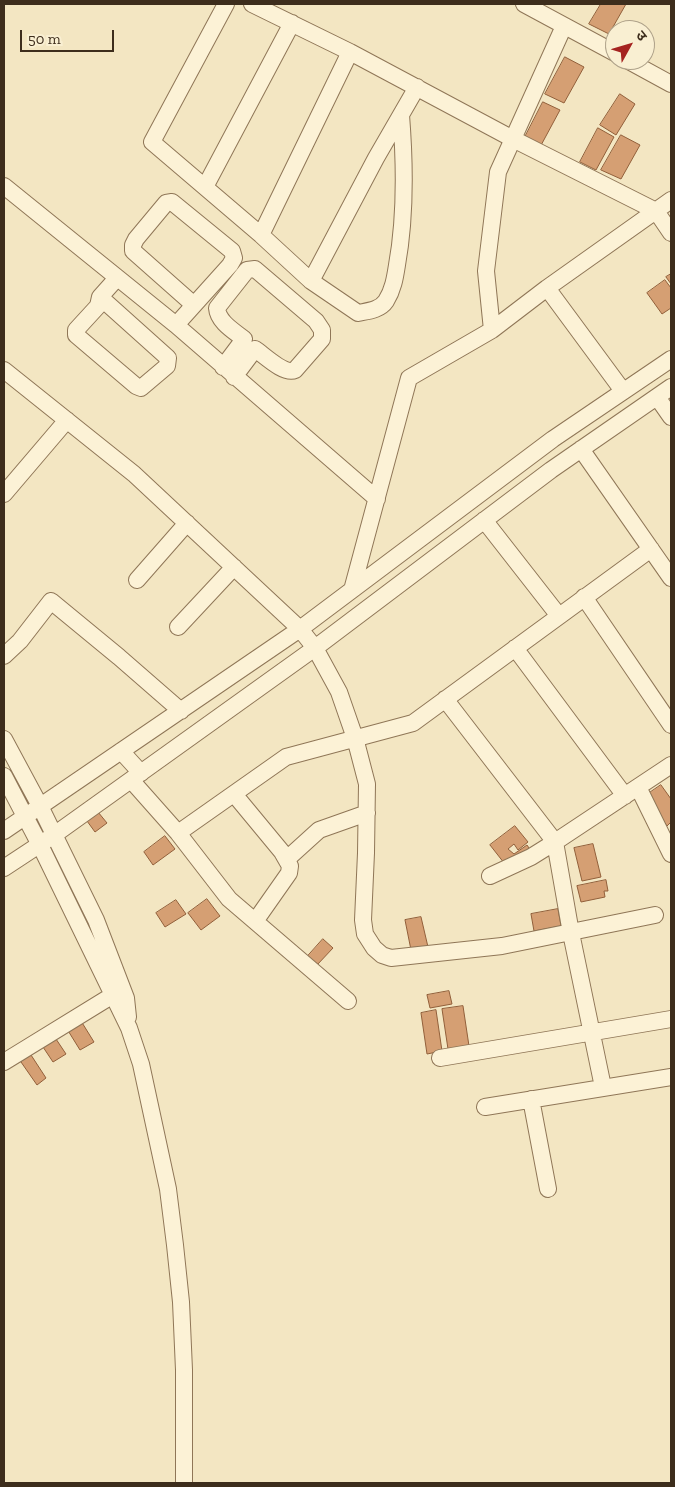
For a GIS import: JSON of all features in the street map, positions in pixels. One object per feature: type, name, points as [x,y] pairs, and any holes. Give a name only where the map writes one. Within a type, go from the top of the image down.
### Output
[{"type":"street","points":[[226,4],[152,142],[312,281],[358,313],[374,310],[385,303],[393,287],[404,206],[405,162],[401,115]]},
{"type":"street","points":[[252,4],[350,52],[513,139],[656,211],[671,233]]},
{"type":"street","points":[[524,4],[605,48]]},
{"type":"street","points":[[205,187],[292,23]]},
{"type":"street","points":[[492,330],[486,271],[498,172],[564,26]]},
{"type":"street","points":[[261,235],[350,52]]},
{"type":"street","points":[[646,70],[671,84]]},
{"type":"street","points":[[312,281],[416,87]]},
{"type":"street","points":[[4,186],[176,325],[377,498]]},
{"type":"street","points":[[352,590],[409,378],[492,330],[546,288],[671,200]]},
{"type":"street","points":[[176,325],[230,266],[234,258],[232,251],[172,202],[166,203],[136,239],[133,251],[194,305]]},
{"type":"street","points":[[255,268],[316,321],[323,335],[322,339],[295,370],[291,372],[284,370],[250,344],[222,321],[217,308],[247,270],[255,268]]},
{"type":"street","points":[[100,297],[168,358],[167,366],[142,388],[136,386],[76,335],[76,330],[98,306],[100,297],[118,278]]},
{"type":"street","points":[[546,288],[623,392]]},
{"type":"street","points":[[229,372],[250,344]]},
{"type":"street","points":[[4,831],[300,629],[553,439],[671,359]]},
{"type":"street","points":[[4,372],[134,474],[300,629],[315,648],[339,692],[355,738],[367,784],[362,920],[365,934],[374,948],[382,955],[391,958],[502,946],[655,915]]},
{"type":"street","points":[[4,868],[40,845],[315,648],[484,520],[581,449],[671,387]]},
{"type":"street","points":[[657,397],[671,417]]},
{"type":"street","points":[[4,494],[67,420]]},
{"type":"street","points":[[581,449],[671,578]]},
{"type":"street","points":[[484,520],[559,616]]},
{"type":"street","points":[[137,580],[187,523]]},
{"type":"street","points":[[178,833],[286,757],[413,723],[651,549]]},
{"type":"street","points":[[178,628],[234,567]]},
{"type":"street","points":[[584,597],[671,725]]},
{"type":"street","points":[[4,656],[20,641],[51,601],[181,711]]},
{"type":"street","points":[[515,648],[632,791],[671,854]]},
{"type":"street","points":[[445,699],[555,842],[571,933],[603,1087]]},
{"type":"street","points":[[4,739],[40,806],[96,920],[117,995]]},
{"type":"street","points":[[121,751],[136,776],[229,898],[348,1000]]},
{"type":"street","points":[[490,876],[532,857],[671,765]]},
{"type":"street","points":[[4,776],[117,995],[126,998],[129,1028],[141,1064],[171,1208],[181,1302],[184,1370],[184,1483]]},
{"type":"street","points":[[234,794],[287,859],[290,866],[289,873],[256,920]]},
{"type":"street","points":[[287,859],[319,830],[367,813]]},
{"type":"street","points":[[4,1062],[117,995]]},
{"type":"street","points":[[440,1058],[592,1034],[671,1019]]},
{"type":"street","points":[[485,1106],[671,1077]]},
{"type":"street","points":[[530,1099],[548,1189]]},
{"type":"building","points":[[601,4],[626,4],[617,20],[605,20],[605,32],[589,24]]},
{"type":"building","points":[[565,57],[584,67],[564,103],[545,94]]},
{"type":"building","points":[[620,94],[635,104],[616,135],[600,125]]},
{"type":"building","points":[[543,102],[560,110],[539,149],[524,139]]},
{"type":"building","points":[[598,128],[614,137],[596,170],[580,162]]},
{"type":"building","points":[[621,135],[640,145],[621,179],[601,170]]},
{"type":"building","points":[[671,274],[671,284],[666,277]]},
{"type":"building","points":[[665,280],[671,288],[671,308],[662,314],[647,293]]},
{"type":"building","points":[[661,785],[671,799],[671,822],[667,826],[645,796]]},
{"type":"building","points":[[98,812],[107,823],[95,832],[87,821]]},
{"type":"building","points":[[515,826],[528,842],[518,850],[514,844],[508,849],[514,854],[527,845],[531,851],[508,868],[490,845]]},
{"type":"building","points":[[165,836],[175,849],[153,865],[144,852]]},
{"type":"building","points":[[593,844],[601,877],[582,881],[574,848]]},
{"type":"building","points":[[606,880],[608,891],[604,891],[605,897],[581,902],[577,886]]},
{"type":"building","points":[[207,899],[220,916],[201,930],[188,913]]},
{"type":"building","points":[[176,900],[186,914],[165,927],[156,913]]},
{"type":"building","points":[[558,909],[561,926],[534,931],[531,914]]},
{"type":"building","points":[[421,917],[428,947],[411,950],[405,920]]},
{"type":"building","points":[[323,939],[333,948],[317,965],[307,957]]},
{"type":"building","points":[[449,991],[452,1004],[430,1008],[427,995]]},
{"type":"building","points":[[463,1006],[469,1046],[448,1049],[442,1009]]},
{"type":"building","points":[[436,1010],[442,1051],[427,1054],[421,1013]]},
{"type":"building","points":[[81,1021],[94,1042],[80,1050],[67,1029]]},
{"type":"building","points":[[56,1039],[66,1054],[53,1062],[43,1047]]},
{"type":"building","points":[[31,1055],[46,1078],[37,1085],[21,1062]]}]
